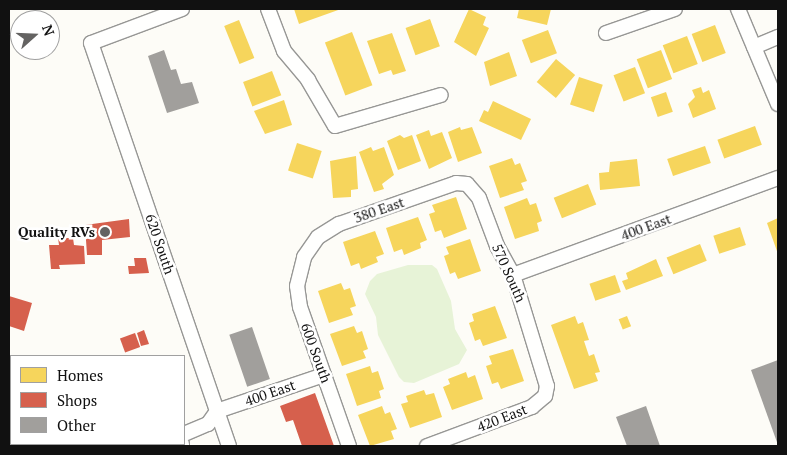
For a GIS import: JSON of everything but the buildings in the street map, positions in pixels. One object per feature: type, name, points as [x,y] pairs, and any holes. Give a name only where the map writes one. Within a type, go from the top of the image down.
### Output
[{"type":"street","name":"620 South","points":[[182,9],[91,42],[229,446]]},
{"type":"street","points":[[268,9],[284,51],[308,80],[335,126],[441,95]]},
{"type":"street","points":[[606,33],[675,9]]},
{"type":"street","points":[[738,9],[778,104]]},
{"type":"street","points":[[754,47],[778,37]]},
{"type":"street","name":"400 East","points":[[513,275],[778,178]]},
{"type":"street","name":"380 East","points":[[304,257],[318,237],[340,224],[456,183],[467,184]]},
{"type":"street","name":"570 South","points":[[467,184],[479,198],[497,246],[513,275],[546,377],[545,396]]},
{"type":"street","name":"600 South","points":[[304,257],[298,286],[300,307],[349,446]]},
{"type":"street","name":"400 East","points":[[217,411],[324,375]]},
{"type":"street","name":"420 East","points":[[427,446],[532,407],[545,396]]},
{"type":"street","points":[[185,434],[208,424],[217,411]]},
{"type":"green space","points":[[408,265],[432,265],[437,269],[451,301],[455,329],[467,350],[459,364],[414,383],[404,382],[399,377],[378,335],[376,317],[365,294],[370,281],[377,274]]},
{"type":"place","name":"Quality RVs","points":[[105,232]]}]
